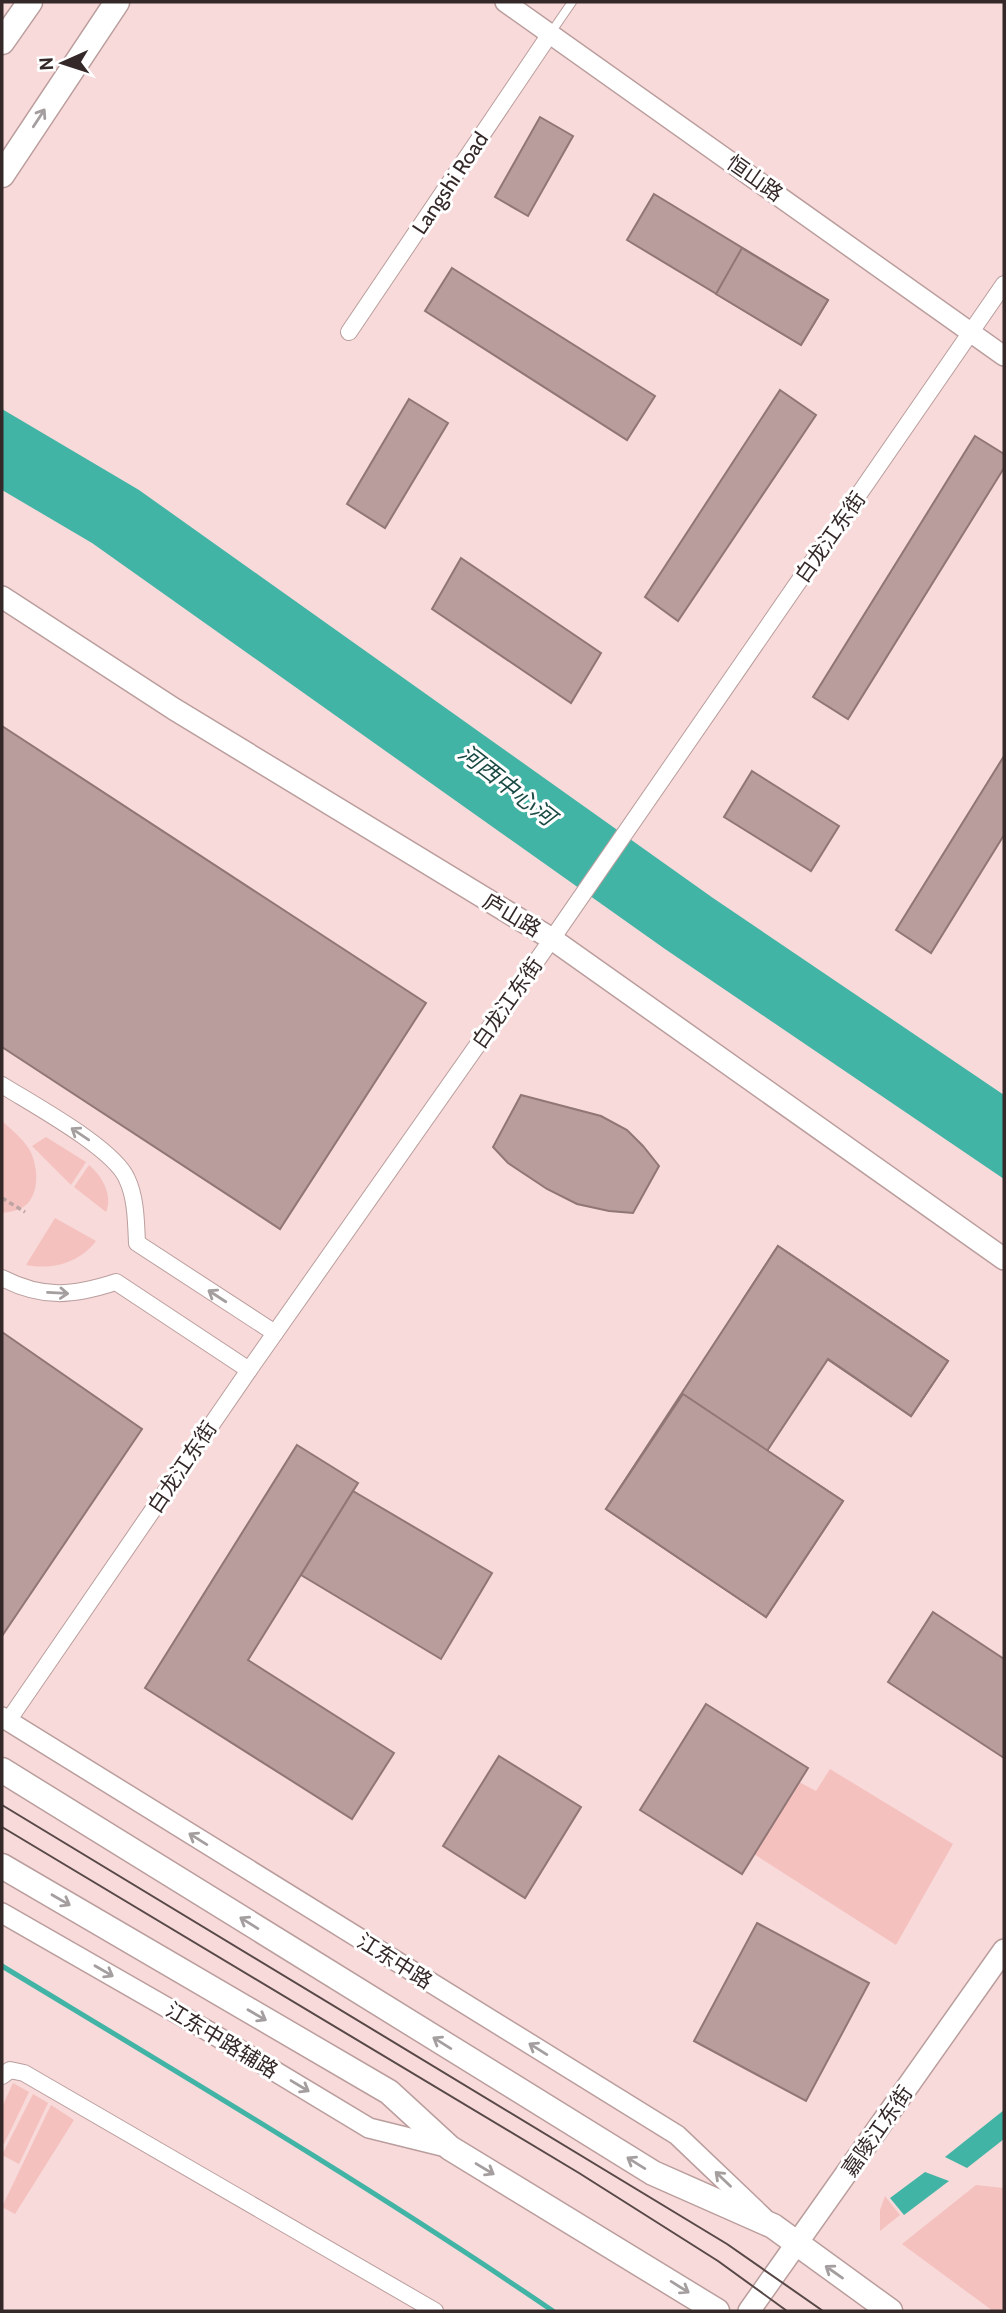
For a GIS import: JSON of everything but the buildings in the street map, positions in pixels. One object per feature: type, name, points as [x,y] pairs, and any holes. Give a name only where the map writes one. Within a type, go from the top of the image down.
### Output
[{"type":"main road","points":[[2,42],[30,2]]},
{"type":"main road","points":[[2,175],[117,2]]},
{"type":"main road","name":"庐山路","points":[[2,597],[174,709],[552,939],[1004,1259]]},
{"type":"main road","name":"江东中路","points":[[2,1770],[653,2174],[773,2226],[890,2311]]},
{"type":"main road","points":[[2,1866],[389,2092],[450,2148],[717,2311]]},
{"type":"main road","name":"嘉陵江东街","points":[[749,2311],[1004,1950]]},
{"type":"street","name":"恒山路","points":[[505,2],[1004,356]]},
{"type":"street","name":"Langshi Road","points":[[349,332],[550,34]]},
{"type":"street","name":"白龙江东街","points":[[5,1719],[552,939],[1004,284]]},
{"type":"street","points":[[2,1086],[105,1151],[127,1177],[135,1210],[137,1243],[275,1333]]},
{"type":"street","points":[[2,1279],[16,1286],[60,1295],[92,1290],[116,1282],[249,1370]]},
{"type":"street","name":"江东中路","points":[[5,1719],[677,2135],[773,2226]]},
{"type":"street","name":"江东中路辅路","points":[[2,1913],[208,2031],[369,2129],[450,2148]]},
{"type":"street","points":[[2,2076],[10,2070],[24,2073],[435,2311]]},
{"type":"lane","points":[[550,34],[572,2]]},
{"type":"path","points":[[2,1198],[25,1212]]},
{"type":"shaded area","points":[[2,1121],[29,1149],[36,1173],[32,1198],[20,1209],[3,1213]]},
{"type":"shaded area","points":[[46,1137],[86,1162],[71,1185],[32,1146]]},
{"type":"shaded area","points":[[89,1165],[105,1186],[108,1199],[106,1212],[74,1187]]},
{"type":"shaded area","points":[[55,1218],[96,1241],[74,1260],[56,1265],[26,1265]]},
{"type":"shaded area","points":[[830,1769],[953,1844],[896,1945],[754,1854],[799,1782],[816,1791]]},
{"type":"shaded area","points":[[13,2083],[29,2092],[4,2144],[2,2107]]},
{"type":"shaded area","points":[[33,2094],[48,2103],[19,2164],[2,2155]]},
{"type":"shaded area","points":[[51,2105],[74,2120],[15,2214],[2,2207]]},
{"type":"shaded area","points":[[976,2185],[1004,2188],[1004,2311],[993,2311],[902,2244]]},
{"type":"shaded area","points":[[885,2196],[900,2215],[880,2231],[880,2210]]},
{"type":"water","name":"河西中心河","points":[[2,409],[139,490],[713,898],[1004,1095],[1004,1179],[665,949],[92,543],[2,490]]},
{"type":"water","points":[[1004,2110],[1004,2139],[967,2168],[945,2157]]},
{"type":"water","points":[[925,2172],[949,2181],[904,2215],[890,2198]]},
{"type":"waterway","points":[[2,1966],[349,2178],[553,2311]]},
{"type":"tram line","points":[[2,1805],[727,2244],[823,2311]]},
{"type":"tram line","points":[[2,1827],[579,2173],[718,2261],[787,2311]]}]
